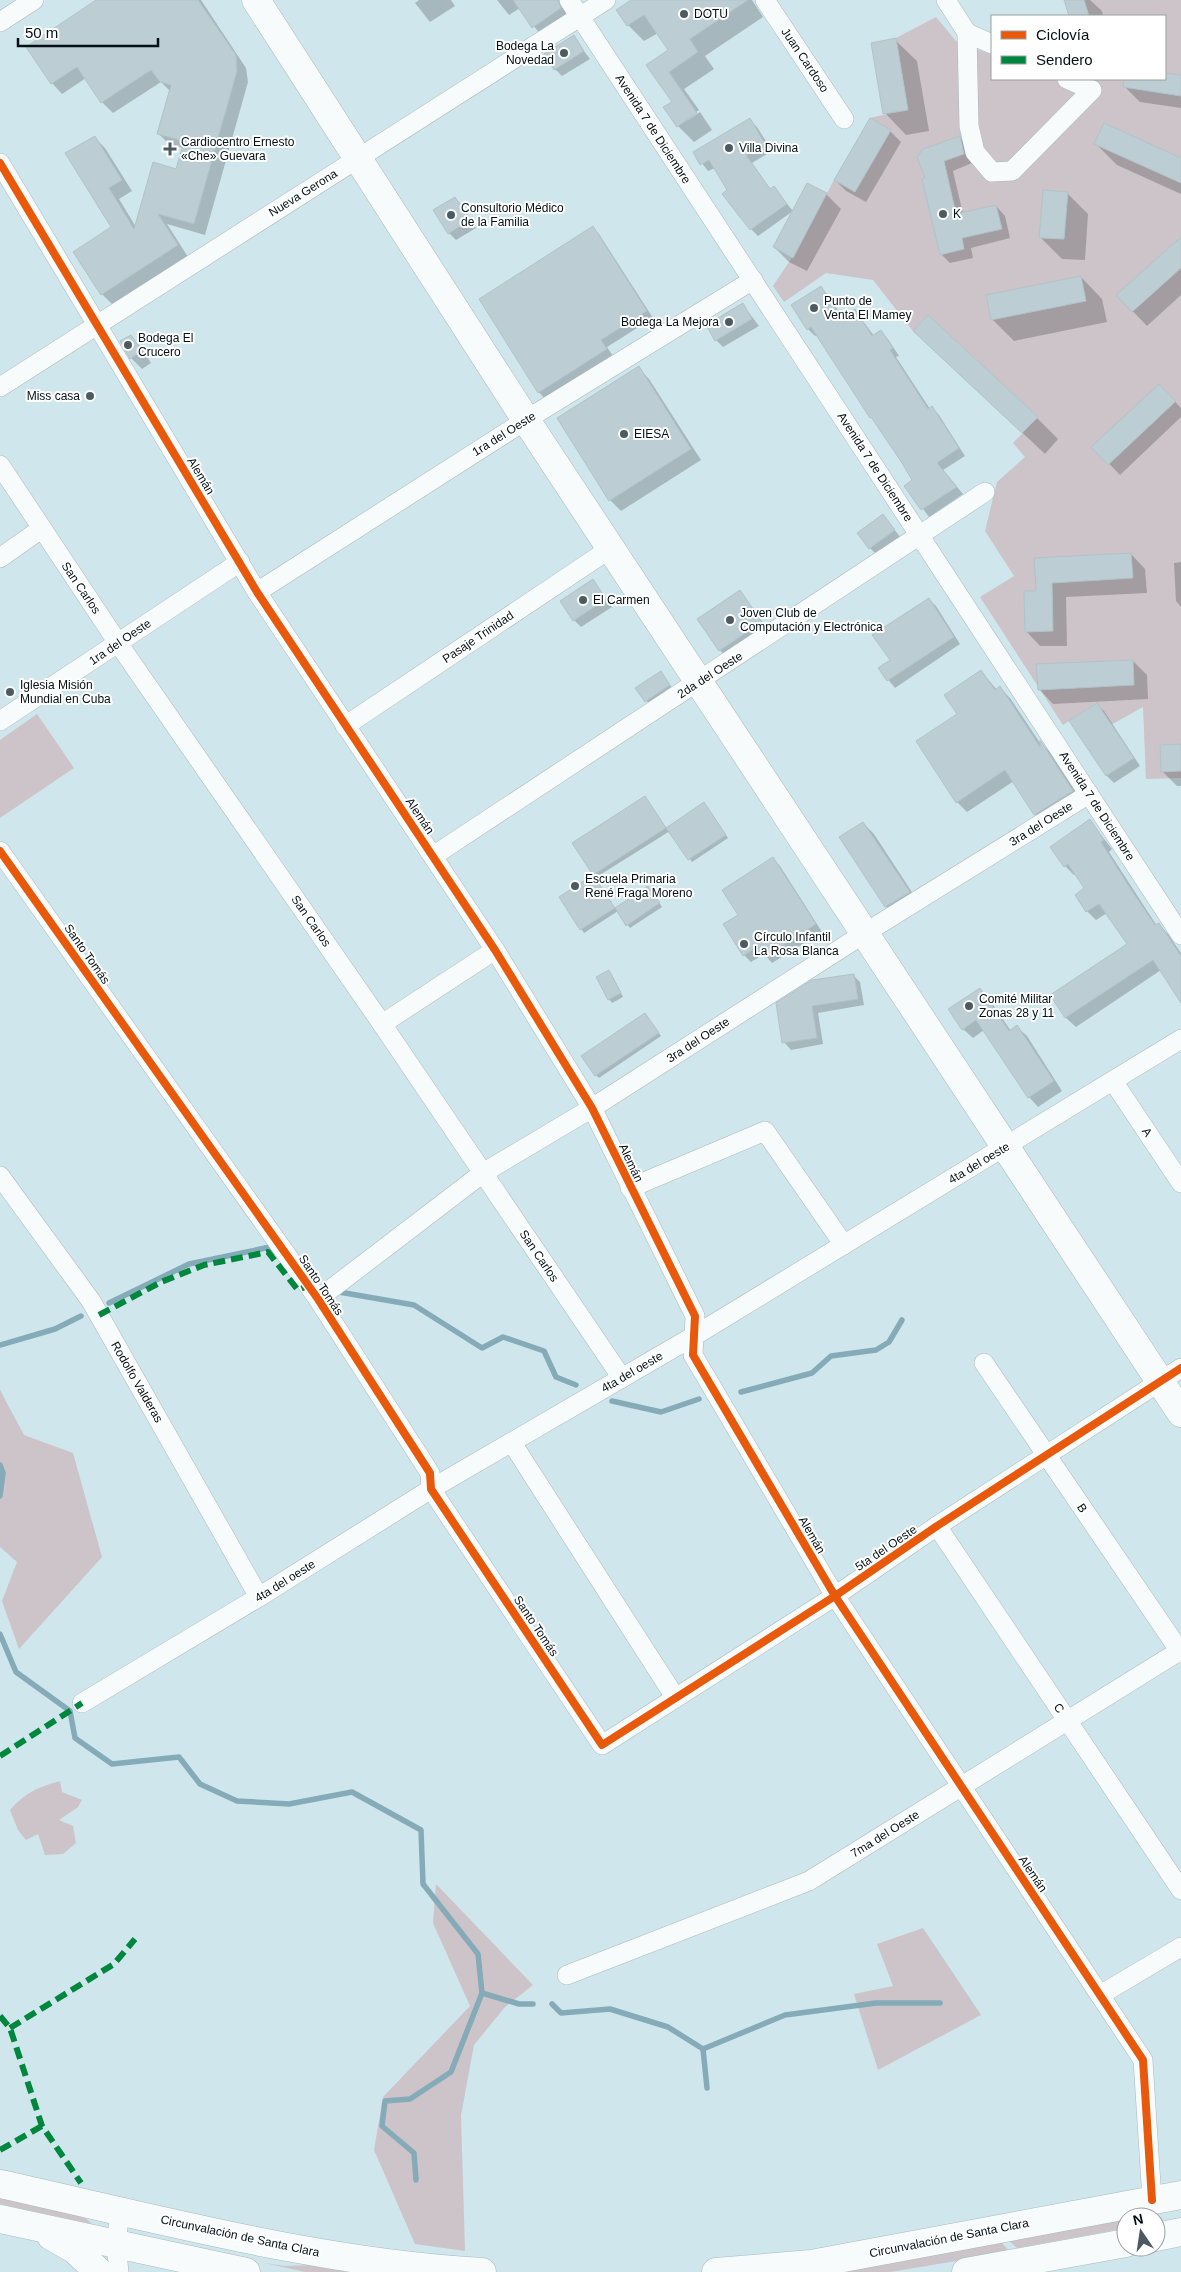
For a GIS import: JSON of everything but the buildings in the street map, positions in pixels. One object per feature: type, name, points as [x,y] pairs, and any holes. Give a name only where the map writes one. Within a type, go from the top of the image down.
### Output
[{"type":"main road","points":[[256,0],[363,155],[532,417],[1012,1142],[1174,1375],[1181,1413]]},
{"type":"main road","points":[[274,0],[363,155]]},
{"type":"main road","points":[[532,417],[611,548],[704,678]]},
{"type":"main road","name":"Circunvalación de Santa Clara","points":[[0,2184],[299,2249],[426,2269],[482,2272]]},
{"type":"main road","name":"Circunvalación de Santa Clara","points":[[716,2272],[811,2264],[1181,2195]]},
{"type":"main road","points":[[0,2219],[246,2272]]},
{"type":"main road","points":[[37,2227],[74,2249],[99,2272]]},
{"type":"main road","points":[[1166,2235],[1181,2232]]},
{"type":"main road","points":[[966,2272],[1116,2245]]},
{"type":"main road","points":[[189,2272],[218,2266]]},
{"type":"street","points":[[0,22],[34,0]]},
{"type":"street","name":"Avenida 7 de Diciembre","points":[[569,0],[1181,935]]},
{"type":"street","name":"Nueva Gerona","points":[[0,387],[606,0]]},
{"type":"street","name":"Juan Cardoso","points":[[765,0],[844,119]]},
{"type":"street","points":[[946,0],[967,33],[970,126],[975,152],[992,172],[1012,171],[1092,90],[1069,80]]},
{"type":"street","points":[[967,33],[991,44]]},
{"type":"street","name":"Alemán","points":[[0,163],[257,592],[495,950],[592,1108],[695,1316],[693,1355],[835,1596],[1143,2060],[1152,2200]]},
{"type":"street","name":"1ra del Oeste","points":[[257,592],[532,417],[753,280]]},
{"type":"street","name":"San Carlos","points":[[0,465],[118,643],[382,1024],[622,1378]]},
{"type":"street","name":"2da del Oeste","points":[[433,856],[920,537],[985,492]]},
{"type":"street","points":[[0,558],[41,529]]},
{"type":"street","name":"Pasaje Trinidad","points":[[345,726],[611,548]]},
{"type":"street","name":"1ra del Oeste","points":[[0,721],[240,562]]},
{"type":"street","name":"3ra del Oeste","points":[[318,1300],[483,1173],[592,1108],[872,929],[1089,794]]},
{"type":"street","name":"Santo Tomás","points":[[0,850],[318,1300],[430,1473],[431,1489],[602,1745]]},
{"type":"street","points":[[382,1024],[495,950]]},
{"type":"street","name":"4ta del oeste","points":[[82,1703],[260,1597],[431,1489],[694,1336],[1181,1039]]},
{"type":"street","name":"A","points":[[1113,1081],[1181,1183]]},
{"type":"street","points":[[630,1188],[766,1131],[844,1245]]},
{"type":"street","name":"Rodolfo Valderas","points":[[0,1176],[91,1301],[260,1597]]},
{"type":"street","name":"B","points":[[984,1364],[1181,1651]]},
{"type":"street","name":"5ta del Oeste","points":[[602,1745],[835,1596],[937,1526],[1174,1375]]},
{"type":"street","points":[[512,1443],[675,1697]]},
{"type":"street","name":"C","points":[[937,1526],[1181,1890]]},
{"type":"street","name":"7ma del Oeste","points":[[567,1976],[809,1881],[1181,1651]]},
{"type":"street","points":[[1100,1995],[1181,1947]]},
{"type":"street","points":[[119,2272],[116,2244],[120,2211]]},
{"type":"shaded area","points":[[1084,0],[1181,0],[1181,778],[1146,779],[1143,707],[1111,725],[1096,703],[1063,725],[980,597],[1014,576],[985,531],[997,482],[1025,457],[1013,443],[1038,417],[928,315],[913,331],[873,280],[826,273],[784,302],[773,286],[797,250],[834,180],[855,192],[890,130],[870,118],[908,109],[896,38],[936,17],[956,41],[991,55],[991,80],[1166,80],[1166,15],[1089,15]]},
{"type":"shaded area","points":[[37,714],[74,768],[0,818],[0,740]]},
{"type":"shaded area","points":[[0,1390],[24,1435],[73,1453],[102,1557],[19,1649],[2,1601],[17,1562],[0,1547]]},
{"type":"shaded area","points":[[60,1781],[62,1792],[82,1800],[78,1807],[59,1820],[73,1826],[76,1843],[63,1854],[45,1855],[38,1834],[26,1840],[18,1830],[10,1810],[32,1791]]},
{"type":"shaded area","points":[[436,1884],[533,1985],[505,2007],[474,2045],[461,2115],[465,2251],[415,2244],[374,2150],[383,2097],[470,2006],[433,1923]]},
{"type":"shaded area","points":[[923,1928],[981,2015],[878,2070],[854,1994],[893,1986],[877,1944]]},
{"type":"shaded area","points":[[0,2195],[77,2211],[92,2224],[0,2204]]},
{"type":"shaded area","points":[[1116,2220],[1116,2230],[1017,2248],[1008,2240]]},
{"type":"shaded area","points":[[1002,2243],[1010,2252],[890,2272],[833,2272]]},
{"type":"shaded area","points":[[265,2263],[284,2266],[311,2265],[360,2272],[305,2272]]},
{"type":"waterway","points":[[109,1303],[189,1264],[270,1247],[274,1252]]},
{"type":"waterway","points":[[339,1292],[414,1305],[482,1348],[503,1337],[544,1351],[556,1377],[576,1385]]},
{"type":"waterway","points":[[0,1345],[55,1329],[81,1316]]},
{"type":"waterway","points":[[741,1392],[812,1373],[831,1356],[876,1350],[889,1342],[902,1320]]},
{"type":"waterway","points":[[612,1401],[661,1412],[699,1399]]},
{"type":"waterway","points":[[0,1465],[3,1473],[0,1496]]},
{"type":"waterway","points":[[0,1634],[16,1672],[70,1711],[75,1738],[112,1764],[179,1757],[200,1784],[237,1801],[289,1804],[352,1792],[421,1830],[423,1884],[478,1954],[482,1993],[451,2072],[410,2099],[385,2101],[382,2126],[414,2153],[416,2180]]},
{"type":"waterway","points":[[482,1993],[519,2004],[533,2004]]},
{"type":"waterway","points":[[552,2004],[561,2013],[610,2009],[668,2027],[703,2049],[785,2015],[876,2003],[940,2003]]},
{"type":"waterway","points":[[703,2049],[707,2088]]},
{"type":"marked path","points":[[99,1315],[161,1282],[204,1265],[268,1252],[298,1290],[308,1286]]},
{"type":"marked path","points":[[0,1756],[82,1703]]},
{"type":"marked path","points":[[10,2028],[114,1964],[135,1939]]},
{"type":"marked path","points":[[0,2016],[10,2028],[42,2126],[81,2183]]},
{"type":"marked path","points":[[0,2150],[42,2126]]},
{"type":"cycle path","points":[[0,163],[257,592],[495,950],[592,1108],[695,1316],[693,1355],[835,1596],[1143,2060],[1152,2200]]},
{"type":"cycle path","points":[[0,851],[318,1299],[430,1473],[431,1489],[602,1745],[835,1596],[937,1526],[1181,1368]]},
{"type":"place","name":"DOTU","points":[[684,14]]},
{"type":"place","name":"Bodega La Novedad","points":[[564,53]]},
{"type":"place","name":"Villa Divina","points":[[729,148]]},
{"type":"place","name":"Cardiocentro Ernesto «Che» Guevara","points":[[170,149]]},
{"type":"place","name":"K","points":[[943,214]]},
{"type":"place","name":"Consultorio Médico de la Familia","points":[[451,215]]},
{"type":"place","name":"Punto de Venta El Mamey","points":[[814,308]]},
{"type":"place","name":"Bodega La Mejora","points":[[729,322]]},
{"type":"place","name":"Bodega El Crucero","points":[[128,345]]},
{"type":"place","name":"Miss casa","points":[[90,396]]},
{"type":"place","name":"EIESA","points":[[624,434]]},
{"type":"place","name":"El Carmen","points":[[583,600]]},
{"type":"place","name":"Joven Club de Computación y Electrónica","points":[[730,620]]},
{"type":"place","name":"Iglesia Misión Mundial en Cuba","points":[[10,692]]},
{"type":"place","name":"Escuela Primaria René Fraga Moreno","points":[[575,886]]},
{"type":"place","name":"Círculo Infantil La Rosa Blanca","points":[[744,944]]},
{"type":"place","name":"Comité Militar Zonas 28 y 11","points":[[969,1006]]}]
